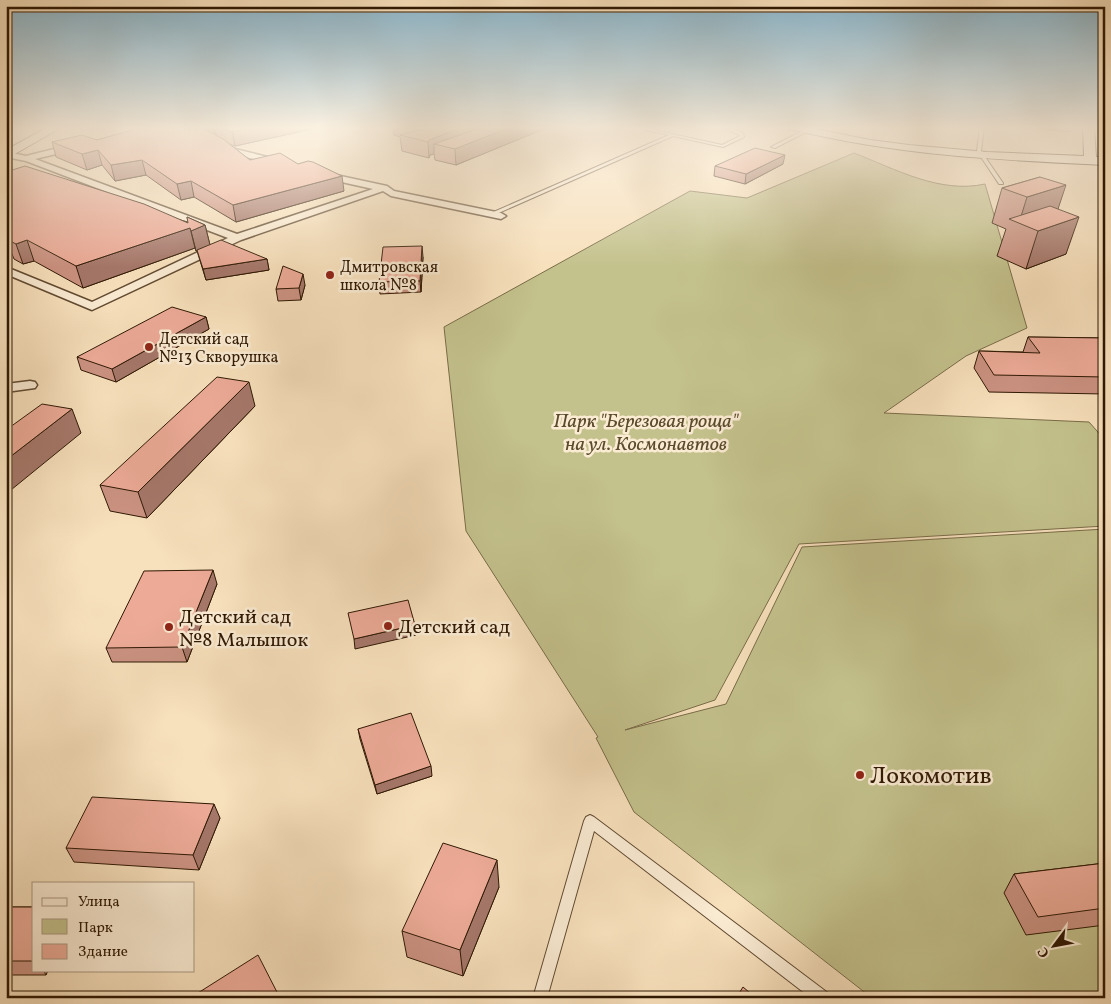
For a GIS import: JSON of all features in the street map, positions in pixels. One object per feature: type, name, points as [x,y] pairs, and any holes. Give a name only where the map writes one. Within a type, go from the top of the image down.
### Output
[{"type":"street","points":[[66,174],[237,238]]},
{"type":"street","points":[[319,174],[384,188],[391,193],[497,215]]},
{"type":"street","points":[[6,270],[92,306],[237,238],[384,188]]},
{"type":"street","points":[[6,388],[30,386]]},
{"type":"lane","points":[[497,215],[588,174]]},
{"type":"lane","points":[[995,174],[1001,183]]},
{"type":"lane","points":[[540,998],[590,821],[823,998]]},
{"type":"green space","name":"Парк \"Березовая роща\" на ул. Космонавтов","points":[[804,174],[907,174],[951,186],[985,184],[1027,328],[966,356],[884,413],[1089,422],[1105,440],[1105,526],[799,544],[715,700],[625,730],[726,704],[802,547],[1105,529],[1105,998],[872,998],[634,812],[596,738],[598,737],[466,531],[444,327],[690,191],[747,198]]},
{"type":"building","points":[[6,174],[50,174],[144,204],[188,223],[187,217],[205,225],[191,231],[190,228],[76,266],[27,240],[16,244],[6,239],[8,230],[6,230]]},
{"type":"building","points":[[162,174],[338,174],[342,176],[233,205],[191,181],[177,184]]},
{"type":"building","points":[[1040,177],[1066,185],[1027,197],[1002,188]]},
{"type":"building","points":[[1050,206],[1079,217],[1038,231],[1009,219]]},
{"type":"building","points":[[221,240],[267,259],[203,269],[197,250]]},
{"type":"building","points":[[422,246],[420,281],[379,282],[383,247]]},
{"type":"building","points":[[283,266],[303,274],[299,288],[276,289]]},
{"type":"building","points":[[172,307],[206,317],[112,369],[77,357]]},
{"type":"building","points":[[1028,337],[1105,338],[1105,377],[994,375],[979,351],[1040,353]]},
{"type":"building","points":[[217,377],[249,382],[138,492],[100,485]]},
{"type":"building","points":[[42,404],[72,409],[6,460],[6,430]]},
{"type":"building","points":[[213,570],[182,647],[106,648],[144,571]]},
{"type":"building","points":[[408,600],[415,625],[354,639],[348,613]]},
{"type":"building","points":[[411,713],[431,766],[375,785],[358,729]]},
{"type":"building","points":[[92,797],[214,804],[193,855],[66,848]]},
{"type":"building","points":[[443,843],[497,860],[460,950],[402,931]]},
{"type":"building","points":[[1105,863],[1105,908],[1038,917],[1014,874]]},
{"type":"building","points":[[6,907],[32,907],[32,961],[6,961]]},
{"type":"building","points":[[258,955],[280,998],[190,998]]},
{"type":"building","points":[[743,987],[756,998],[736,998]]},
{"type":"place","name":"Дмитровская школа №8","points":[[330,275]]},
{"type":"place","name":"Детский сад №13 Скворушка","points":[[149,347]]},
{"type":"place","name":"Детский сад","points":[[388,626]]},
{"type":"place","name":"Детский сад №8 Малышок","points":[[169,627]]},
{"type":"place","name":"Локомотив","points":[[860,775]]}]
